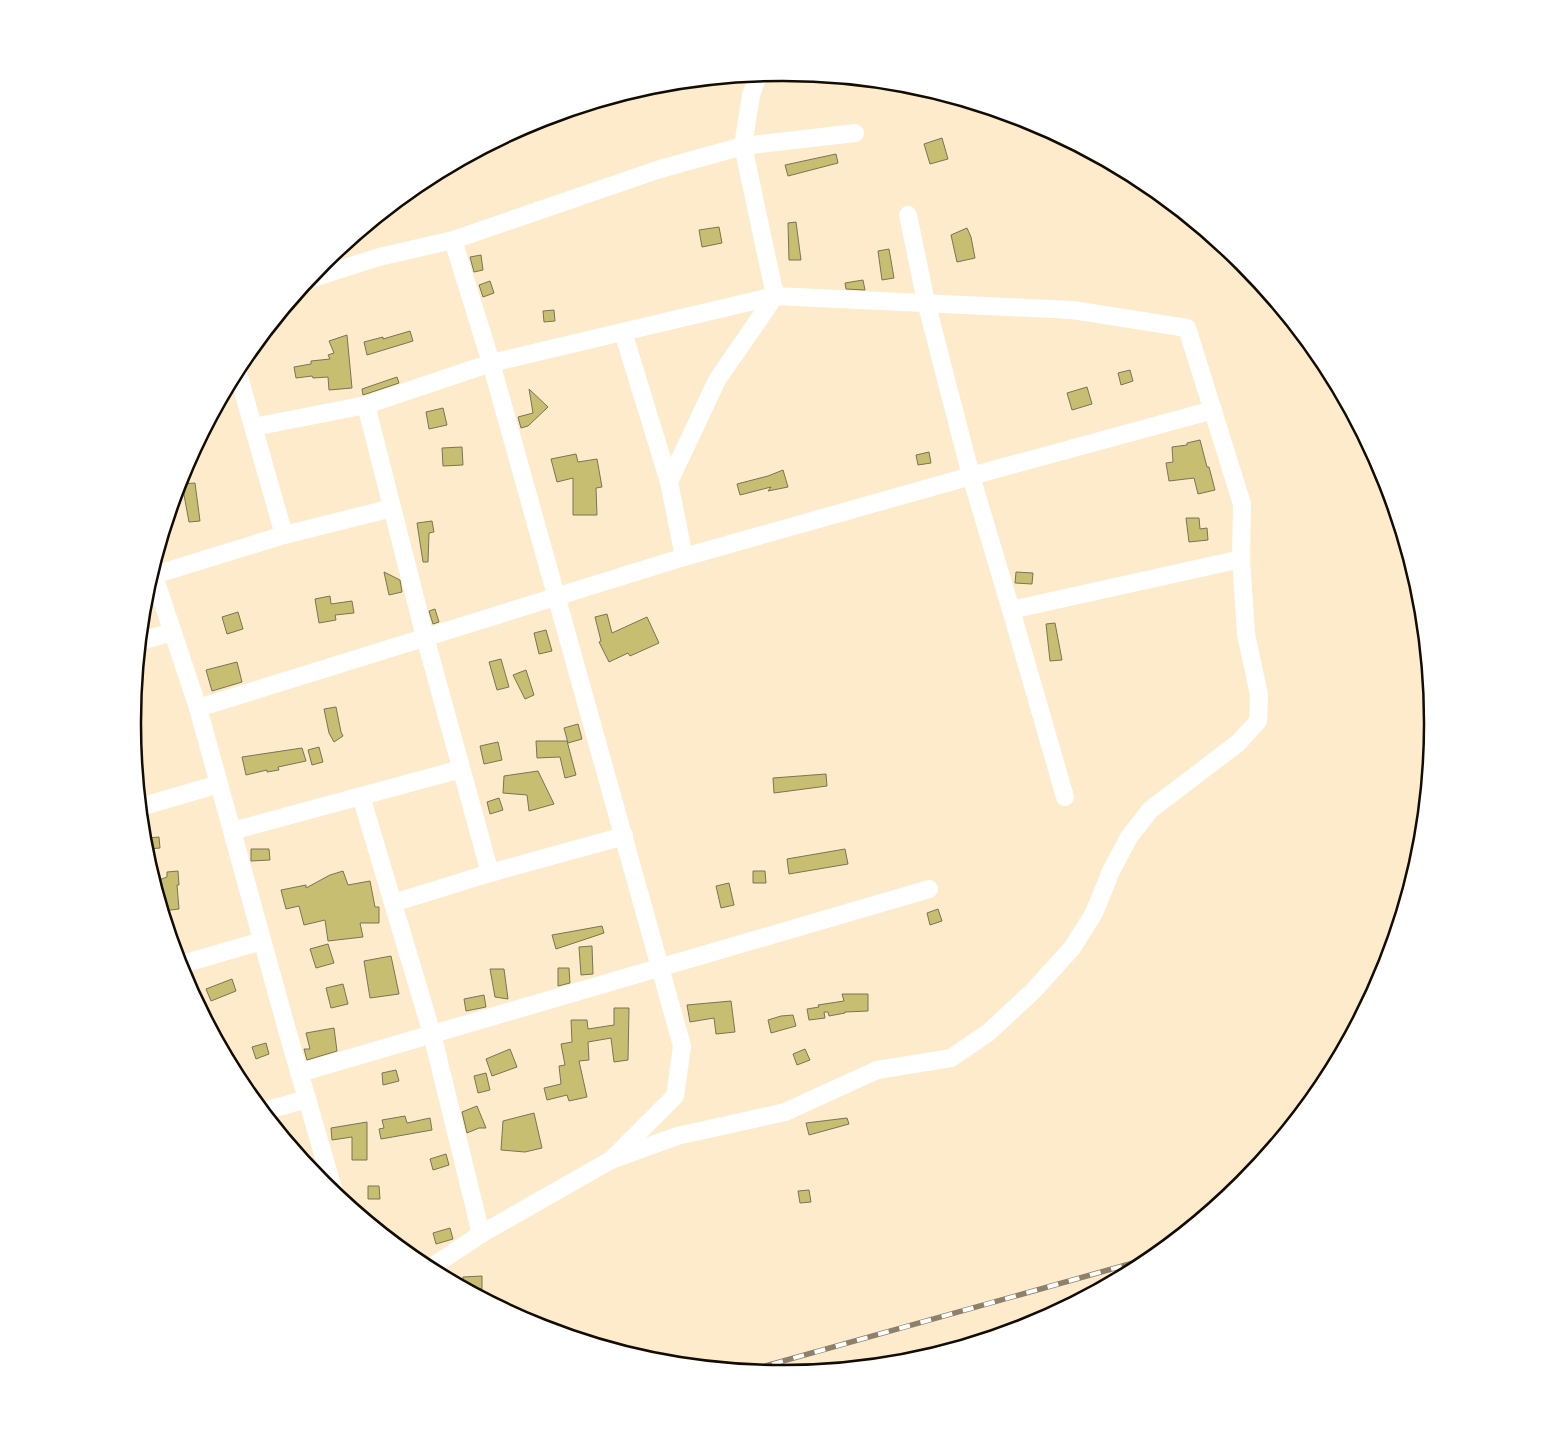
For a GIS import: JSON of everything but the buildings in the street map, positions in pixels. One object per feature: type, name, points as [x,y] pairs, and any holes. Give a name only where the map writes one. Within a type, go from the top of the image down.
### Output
[{"type":"street","points":[[669,482],[717,380],[775,296],[743,146],[751,95],[755,82]]},
{"type":"street","points":[[324,275],[379,257],[453,240],[660,169],[743,146],[855,133]]},
{"type":"street","points":[[908,215],[926,302],[971,476],[1012,610],[1065,797]]},
{"type":"street","points":[[453,240],[491,363],[682,1046],[675,1096],[611,1160]]},
{"type":"street","points":[[254,427],[366,405],[491,363],[775,296],[1073,310],[1187,328],[1242,504],[1241,559],[1246,634],[1259,695],[1258,721],[1238,742],[1150,810],[1129,837],[1111,871],[1094,913],[1072,948],[1033,991],[989,1032],[951,1058],[876,1070],[785,1112],[677,1136],[611,1160],[481,1234],[437,1264]]},
{"type":"street","points":[[623,332],[669,482],[684,557]]},
{"type":"street","points":[[240,381],[284,536]]},
{"type":"street","points":[[366,405],[425,637],[490,873]]},
{"type":"street","points":[[198,708],[684,557],[1213,410]]},
{"type":"street","points":[[160,571],[392,508]]},
{"type":"street","points":[[1012,610],[1241,559]]},
{"type":"street","points":[[157,583],[198,708],[330,1178]]},
{"type":"street","points":[[146,639],[173,632]]},
{"type":"street","points":[[232,831],[461,769]]},
{"type":"street","points":[[146,805],[219,784]]},
{"type":"street","points":[[362,796],[432,1034],[481,1234]]},
{"type":"street","points":[[393,903],[490,873],[624,836]]},
{"type":"street","points":[[299,1073],[807,926],[928,889]]},
{"type":"street","points":[[188,963],[262,941]]},
{"type":"street","points":[[270,1109],[307,1099]]},
{"type":"railway","points":[[771,1364],[1126,1265]]}]
